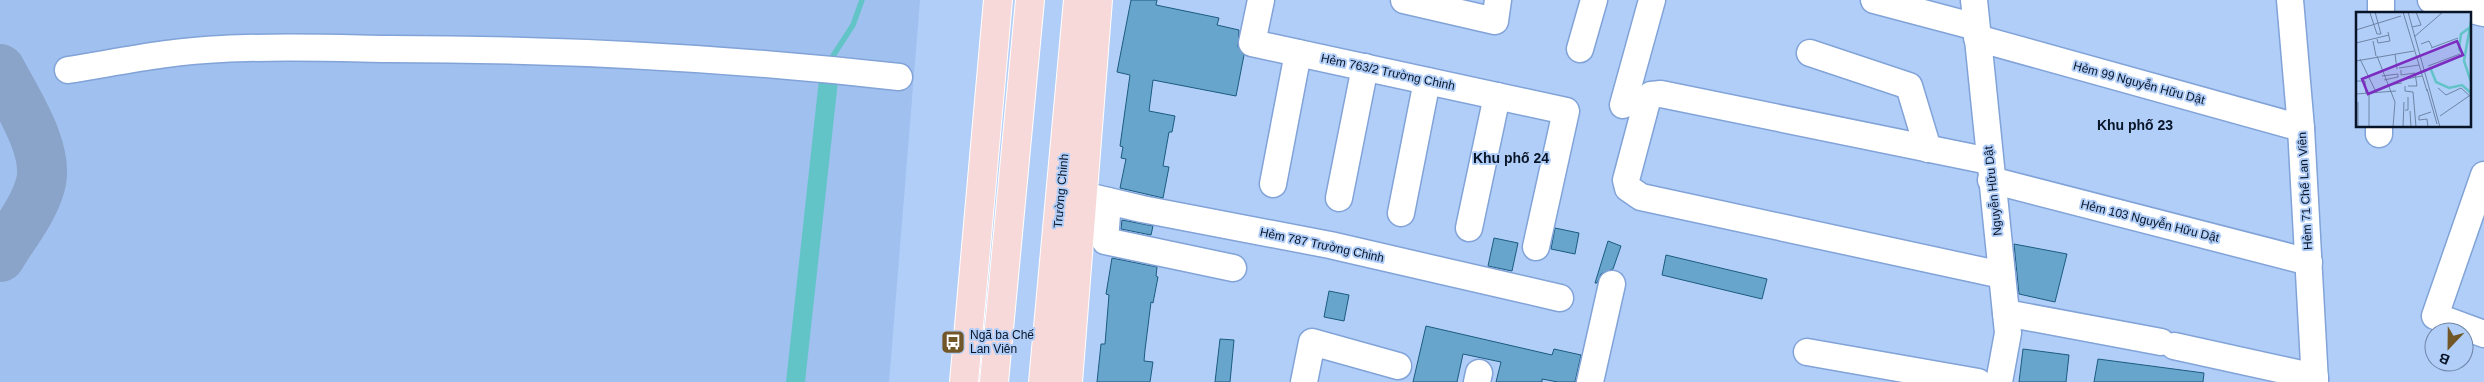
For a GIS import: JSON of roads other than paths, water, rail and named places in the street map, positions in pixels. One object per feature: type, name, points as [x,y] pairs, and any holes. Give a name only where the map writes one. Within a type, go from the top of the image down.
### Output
[{"type":"main road","points":[[964,382],[998,0]]},
{"type":"main road","points":[[994,382],[1030,0]]},
{"type":"main road","name":"Trường Chinh","points":[[1043,382],[1078,0]]},
{"type":"main road","name":"Trường Chinh","points":[[1068,382],[1096,198],[1098,0]]},
{"type":"street","name":"Hẻm 763/2 Trường Chinh","points":[[1261,0],[1252,43],[1566,111],[1536,247]]},
{"type":"street","points":[[1404,0],[1496,21],[1498,0]]},
{"type":"street","points":[[1580,49],[1594,0]]},
{"type":"street","points":[[1623,105],[1652,0]]},
{"type":"street","name":"Hẻm 99 Nguyễn Hữu Dật","points":[[1874,0],[2301,128]]},
{"type":"street","name":"Nguyễn Hữu Dật","points":[[1974,0],[2008,333],[1999,382]]},
{"type":"street","name":"Hẻm 71 Chế Lan Viên","points":[[2290,0],[2301,128],[2315,380]]},
{"type":"street","points":[[2431,0],[2460,3],[2484,13]]},
{"type":"street","points":[[68,70],[170,53],[222,49],[476,49],[608,54],[842,70],[899,77]]},
{"type":"street","points":[[1273,184],[1298,53]]},
{"type":"street","points":[[1810,53],[1909,86],[1928,149]]},
{"type":"street","points":[[1339,198],[1365,67]]},
{"type":"street","points":[[1401,213],[1427,81]]},
{"type":"street","name":"Hẻm 103 Nguyễn Hữu Dật","points":[[2002,275],[1641,197],[1628,188],[1626,180],[1647,101],[1651,95],[1661,94],[1928,149],[1990,171],[2309,262]]},
{"type":"street","points":[[1469,228],[1497,96]]},
{"type":"street","points":[[2451,322],[2435,316],[2484,175]]},
{"type":"street","points":[[1096,198],[1105,241],[1233,268]]},
{"type":"street","name":"Hẻm 787 Trường Chinh","points":[[1096,198],[1330,245],[1560,298]]},
{"type":"street","points":[[1590,382],[1612,284]]},
{"type":"street","points":[[2006,313],[2167,344],[2315,380]]},
{"type":"street","points":[[1304,382],[1312,342],[1398,366]]},
{"type":"street","points":[[1807,352],[1978,382]]},
{"type":"waterway","points":[[831,59],[853,25],[862,0]]},
{"type":"place","name":"Ngã ba Chế Lan Viên","points":[[953,342]]},
{"type":"district","name":"Khu phố 23","points":[[2135,125]]},
{"type":"district","name":"Khu phố 24","points":[[1511,158]]}]
